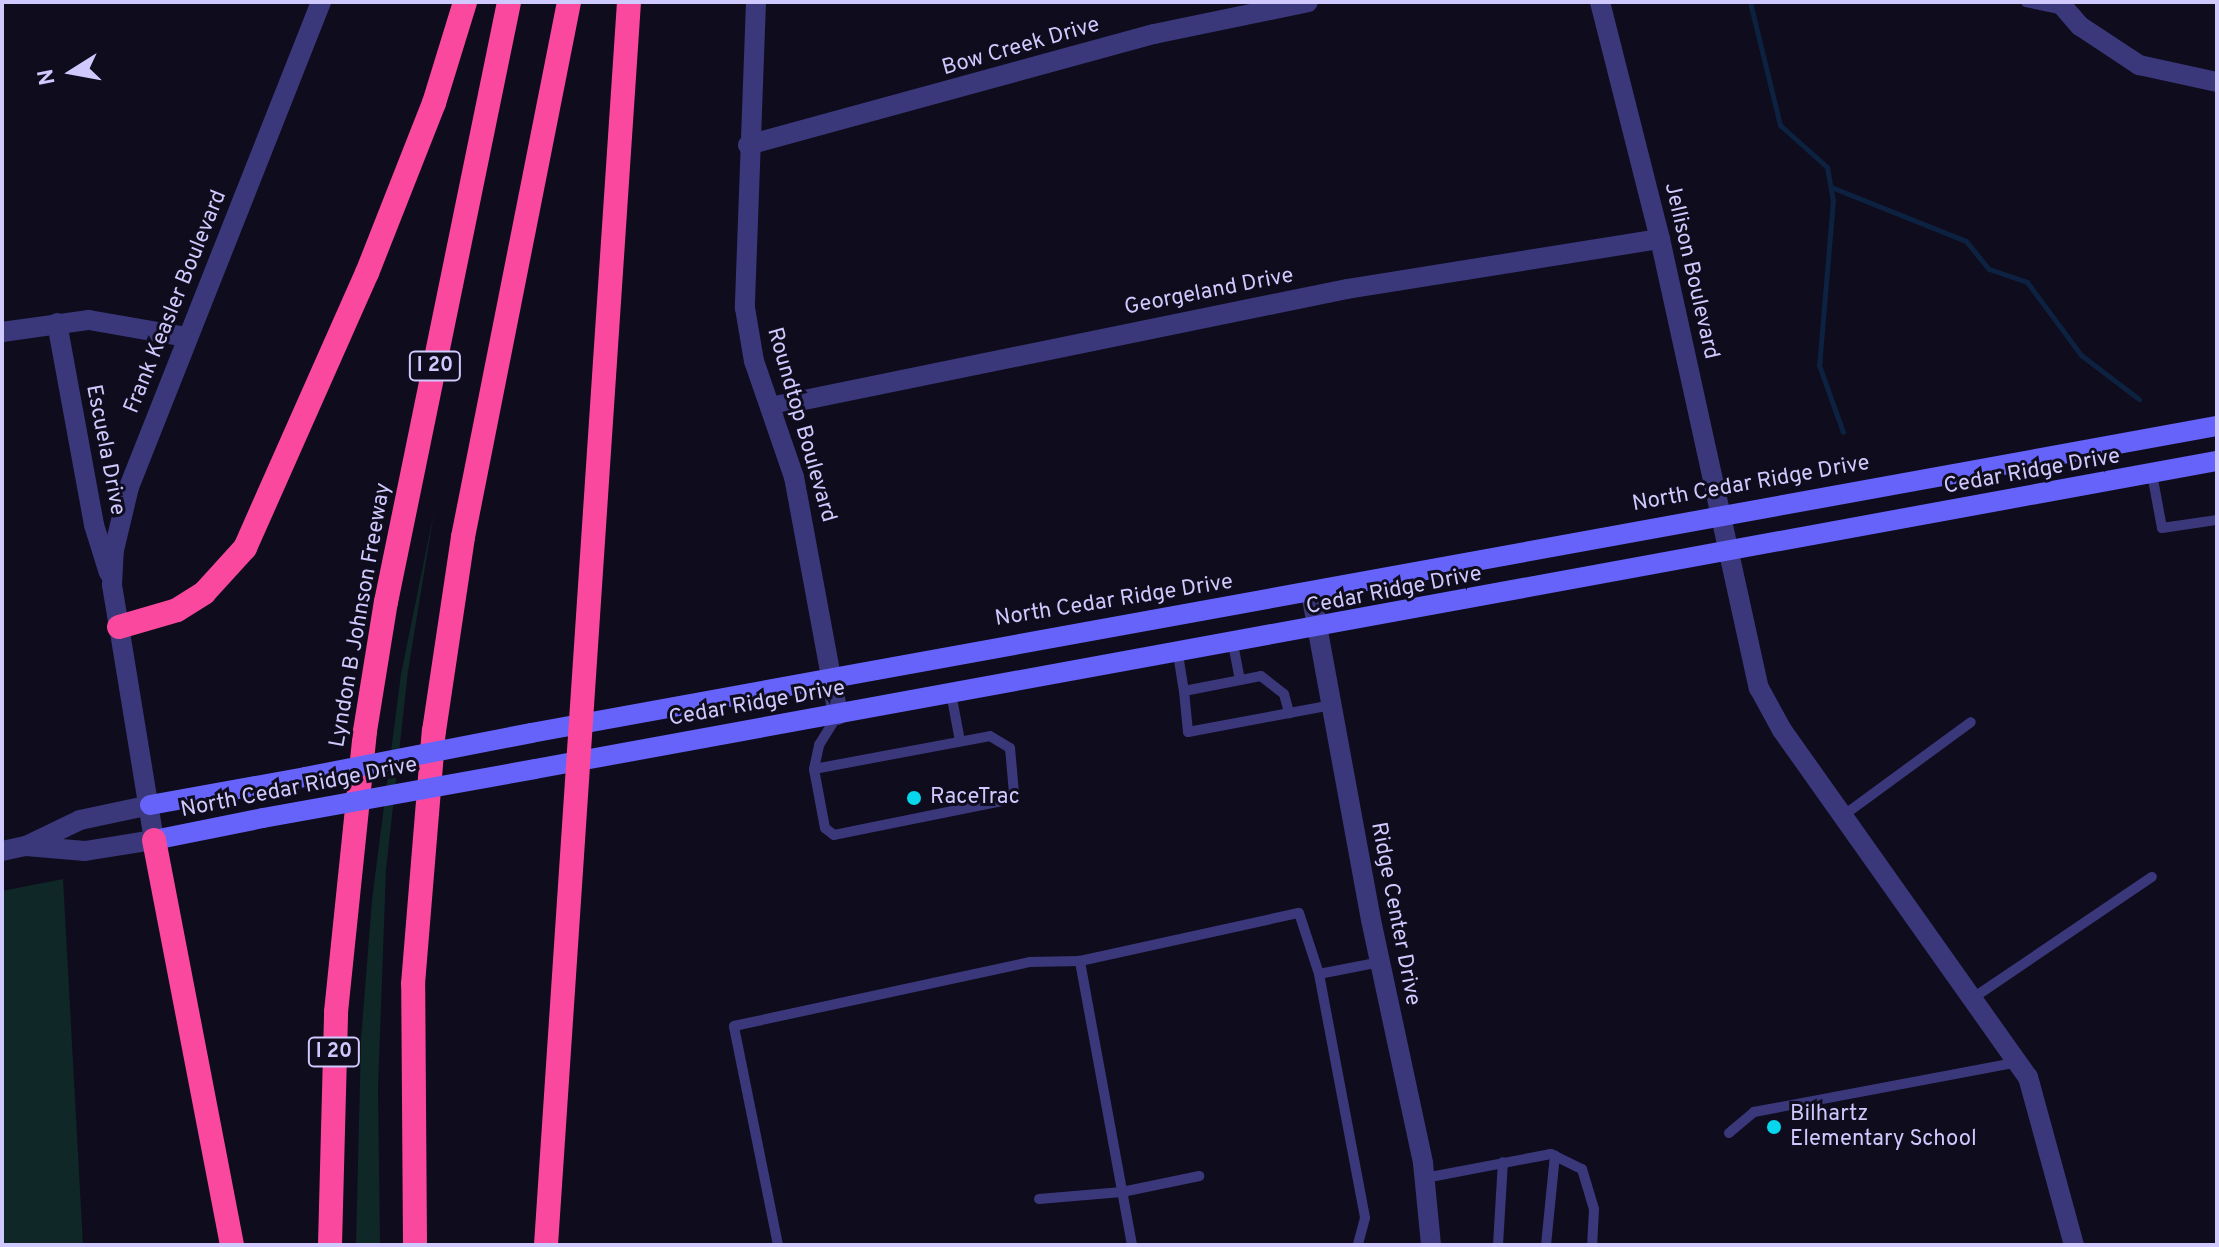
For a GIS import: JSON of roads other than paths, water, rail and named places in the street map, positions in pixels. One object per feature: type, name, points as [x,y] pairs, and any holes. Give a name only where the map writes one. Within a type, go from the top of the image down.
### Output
[{"type":"highway","points":[[119,627],[177,610],[204,593],[245,548],[367,273],[434,103],[465,2]]},
{"type":"highway","name":"Lyndon B Johnson Freeway","points":[[330,1245],[336,1012],[365,731],[386,602],[509,2]]},
{"type":"highway","name":"I 20","points":[[415,1245],[413,984],[434,731],[463,537],[569,2]]},
{"type":"highway","points":[[546,1245],[629,2]]},
{"type":"highway","points":[[154,840],[232,1245]]},
{"type":"main road","name":"North Cedar Ridge Drive","points":[[150,805],[830,677],[1311,593],[1721,514],[2217,426]]},
{"type":"main road","name":"Cedar Ridge Drive","points":[[579,759],[1318,630],[2217,461]]},
{"type":"main road","name":"North Cedar Ridge Drive","points":[[154,840],[579,759]]},
{"type":"street","name":"Frank Keasler Boulevard","points":[[154,840],[112,585],[129,487],[321,2]]},
{"type":"street","name":"Roundtop Boulevard","points":[[756,2],[748,145],[745,308],[754,361],[811,551],[838,715]]},
{"type":"street","name":"Bow Creek Drive","points":[[748,145],[1154,34],[1308,2]]},
{"type":"street","name":"Jellison Boulevard","points":[[1600,2],[1660,239],[1759,688],[2028,1077],[2074,1245]]},
{"type":"street","points":[[2062,6],[2080,26],[2139,65],[2217,82]]},
{"type":"street","name":"Georgeland Drive","points":[[770,407],[1347,289],[1660,239]]},
{"type":"street","points":[[2,332],[89,320],[186,337]]},
{"type":"street","name":"Escuela Drive","points":[[57,323],[94,525],[112,585]]},
{"type":"street","name":"Ridge Center Drive","points":[[1311,593],[1380,962],[1425,1178],[1431,1245]]},
{"type":"street","name":"North Cedar Ridge Drive","points":[[2,851],[26,846],[80,820],[150,805]]},
{"type":"street","name":"North Cedar Ridge Drive","points":[[26,846],[85,851],[154,840]]},
{"type":"lane","points":[[2026,2],[2062,6]]},
{"type":"lane","points":[[2152,474],[2162,528],[2217,520]]},
{"type":"lane","points":[[1233,644],[1240,679]]},
{"type":"lane","points":[[1178,654],[1188,732],[1334,705]]},
{"type":"lane","points":[[1184,691],[1261,676],[1273,683],[1289,713]]},
{"type":"lane","points":[[951,693],[960,741]]},
{"type":"lane","points":[[814,769],[990,736],[1010,748],[1014,793],[1002,801],[834,835],[825,828],[814,769],[819,745],[838,715]]},
{"type":"lane","points":[[1844,815],[1971,722]]},
{"type":"lane","points":[[1973,998],[2152,877]]},
{"type":"lane","points":[[778,1245],[734,1026],[1030,962],[1080,961],[1299,913],[1319,974],[1365,1218],[1358,1245]]},
{"type":"lane","points":[[1080,961],[1132,1245]]},
{"type":"lane","points":[[1319,974],[1380,962]]},
{"type":"lane","points":[[1729,1133],[1754,1112],[2018,1062]]},
{"type":"lane","points":[[1425,1178],[1555,1155],[1582,1169],[1594,1209],[1592,1245]]},
{"type":"lane","points":[[1546,1245],[1555,1155]]},
{"type":"lane","points":[[1498,1245],[1503,1162]]},
{"type":"lane","points":[[1039,1199],[1122,1192],[1199,1176]]},
{"type":"waterway","points":[[1750,2],[1780,125],[1827,167],[1833,200],[1819,365],[1843,432]]},
{"type":"waterway","points":[[1831,187],[1966,241],[1989,269],[2027,282],[2081,355],[2139,399]]},
{"type":"place","name":"RaceTrac","points":[[914,798]]},
{"type":"place","name":"Bilhartz Elementary School","points":[[1774,1127]]}]
